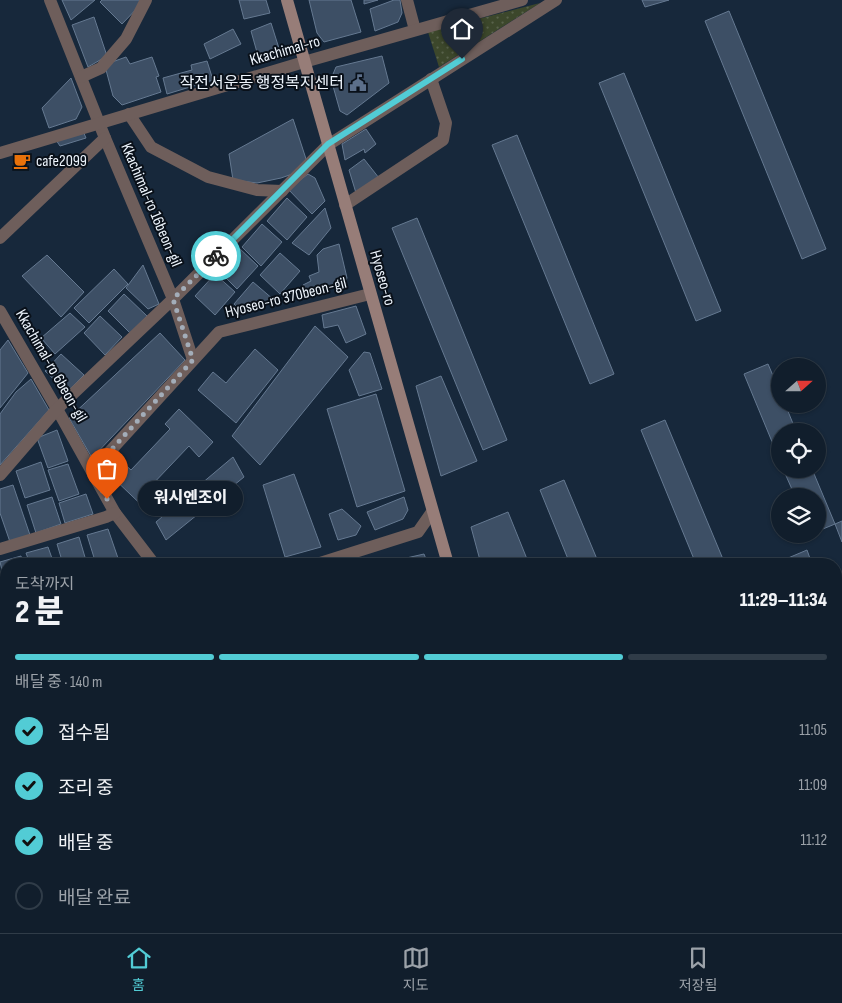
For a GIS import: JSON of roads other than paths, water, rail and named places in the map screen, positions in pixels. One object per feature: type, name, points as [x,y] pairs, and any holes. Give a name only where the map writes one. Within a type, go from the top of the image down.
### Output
[{"type":"street","name":"Kkachimal-ro 16beon-gil","points":[[50,0],[99,124],[173,299],[193,360]]},
{"type":"street","points":[[81,77],[101,68],[126,39],[146,0]]},
{"type":"street","name":"Hyoseo-ro","points":[[287,0],[446,558]]},
{"type":"street","points":[[407,0],[415,30]]},
{"type":"street","name":"Kkachimal-ro","points":[[0,153],[304,62],[522,0]]},
{"type":"street","points":[[0,475],[57,409],[173,299],[328,144],[556,0]]},
{"type":"street","points":[[345,205],[443,140],[446,123],[431,79]]},
{"type":"street","points":[[129,114],[151,147],[208,177],[257,190],[282,191]]},
{"type":"street","points":[[0,238],[105,138]]},
{"type":"street","name":"Hyoseo-ro 370beon-gil","points":[[92,471],[219,332],[370,294]]},
{"type":"street","name":"Kkachimal-ro 6beon-gil","points":[[0,311],[114,513],[149,558]]},
{"type":"street","points":[[335,558],[418,532],[432,512]]},
{"type":"street","points":[[0,550],[114,513]]},
{"type":"place","name":"작전서운동 행정복지센터","points":[[358,83]]},
{"type":"place","name":"cafe2099","points":[[22,161]]},
{"type":"place","name":"워시엔조이","points":[[107,499]]}]
